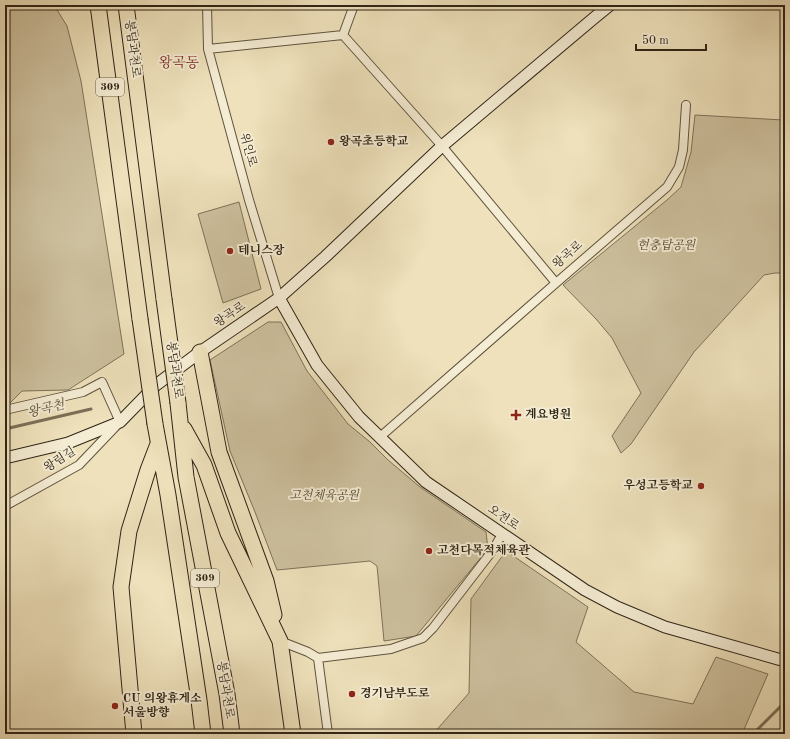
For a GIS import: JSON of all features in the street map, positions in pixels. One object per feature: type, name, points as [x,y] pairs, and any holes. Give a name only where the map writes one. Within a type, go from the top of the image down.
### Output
[{"type":"highway","name":"309","points":[[98,5],[154,424],[168,495],[203,734]]},
{"type":"highway","name":"봉담과천로","points":[[126,5],[178,403],[186,477],[227,694],[232,734]]},
{"type":"highway","points":[[200,352],[220,452],[266,581],[280,641],[293,734]]},
{"type":"highway","points":[[180,422],[204,465],[228,533],[280,641]]},
{"type":"highway","points":[[134,734],[121,587],[129,531],[148,470],[158,444]]},
{"type":"street","name":"위인로","points":[[207,5],[208,49],[249,200],[279,298]]},
{"type":"street","points":[[343,35],[354,5]]},
{"type":"street","points":[[594,18],[595,5]]},
{"type":"street","name":"왕곡로","points":[[5,458],[68,443],[120,422],[156,385],[200,352],[279,298],[325,257],[442,146],[610,5]]},
{"type":"street","points":[[208,49],[343,35]]},
{"type":"street","points":[[343,35],[442,146]]},
{"type":"street","name":"왕곡로","points":[[442,146],[556,283],[668,187],[679,167],[682,156],[686,105]]},
{"type":"street","points":[[380,437],[556,283]]},
{"type":"street","name":"오전로","points":[[279,298],[317,364],[359,417],[426,482],[585,590],[617,607],[665,627],[785,661]]},
{"type":"street","points":[[5,410],[83,392],[102,382],[120,422]]},
{"type":"street","name":"왕림길","points":[[5,506],[79,465],[120,422]]},
{"type":"street","points":[[280,641],[308,652],[318,658],[391,649],[423,638],[433,628],[456,598],[492,550],[502,534]]},
{"type":"street","points":[[318,658],[328,734]]},
{"type":"green space","points":[[5,5],[54,5],[67,26],[81,81],[124,354],[68,390],[22,391],[9,404],[5,405]]},
{"type":"green space","name":"현충탑공원","points":[[695,115],[783,120],[781,168],[785,170],[785,273],[764,275],[694,352],[631,444],[621,453],[612,436],[641,393],[612,338],[563,285],[681,187],[691,152]]},
{"type":"green space","name":"테니스장","points":[[239,202],[261,289],[223,303],[198,214]]},
{"type":"green space","name":"고천체육공원","points":[[268,322],[281,322],[307,371],[348,424],[420,487],[486,532],[488,549],[416,636],[384,641],[377,566],[370,561],[277,570],[230,451],[210,360]]},
{"type":"green space","points":[[506,551],[588,607],[576,642],[634,692],[693,704],[716,657],[768,674],[742,734],[433,734],[469,693],[471,599]]},
{"type":"waterway","name":"왕곡천","points":[[5,429],[91,409]]},
{"type":"waterway","points":[[753,734],[785,702]]},
{"type":"place","name":"왕곡초등학교","points":[[331,142]]},
{"type":"place","name":"테니스장","points":[[230,251]]},
{"type":"place","name":"계요병원","points":[[516,415]]},
{"type":"place","name":"우성고등학교","points":[[701,486]]},
{"type":"place","name":"고천다목적체육관","points":[[429,551]]},
{"type":"place","name":"경기남부도로","points":[[352,694]]},
{"type":"place","name":"CU 의왕휴게소 서울방향","points":[[115,706]]},
{"type":"district","name":"왕곡동","points":[[179,63]]}]
